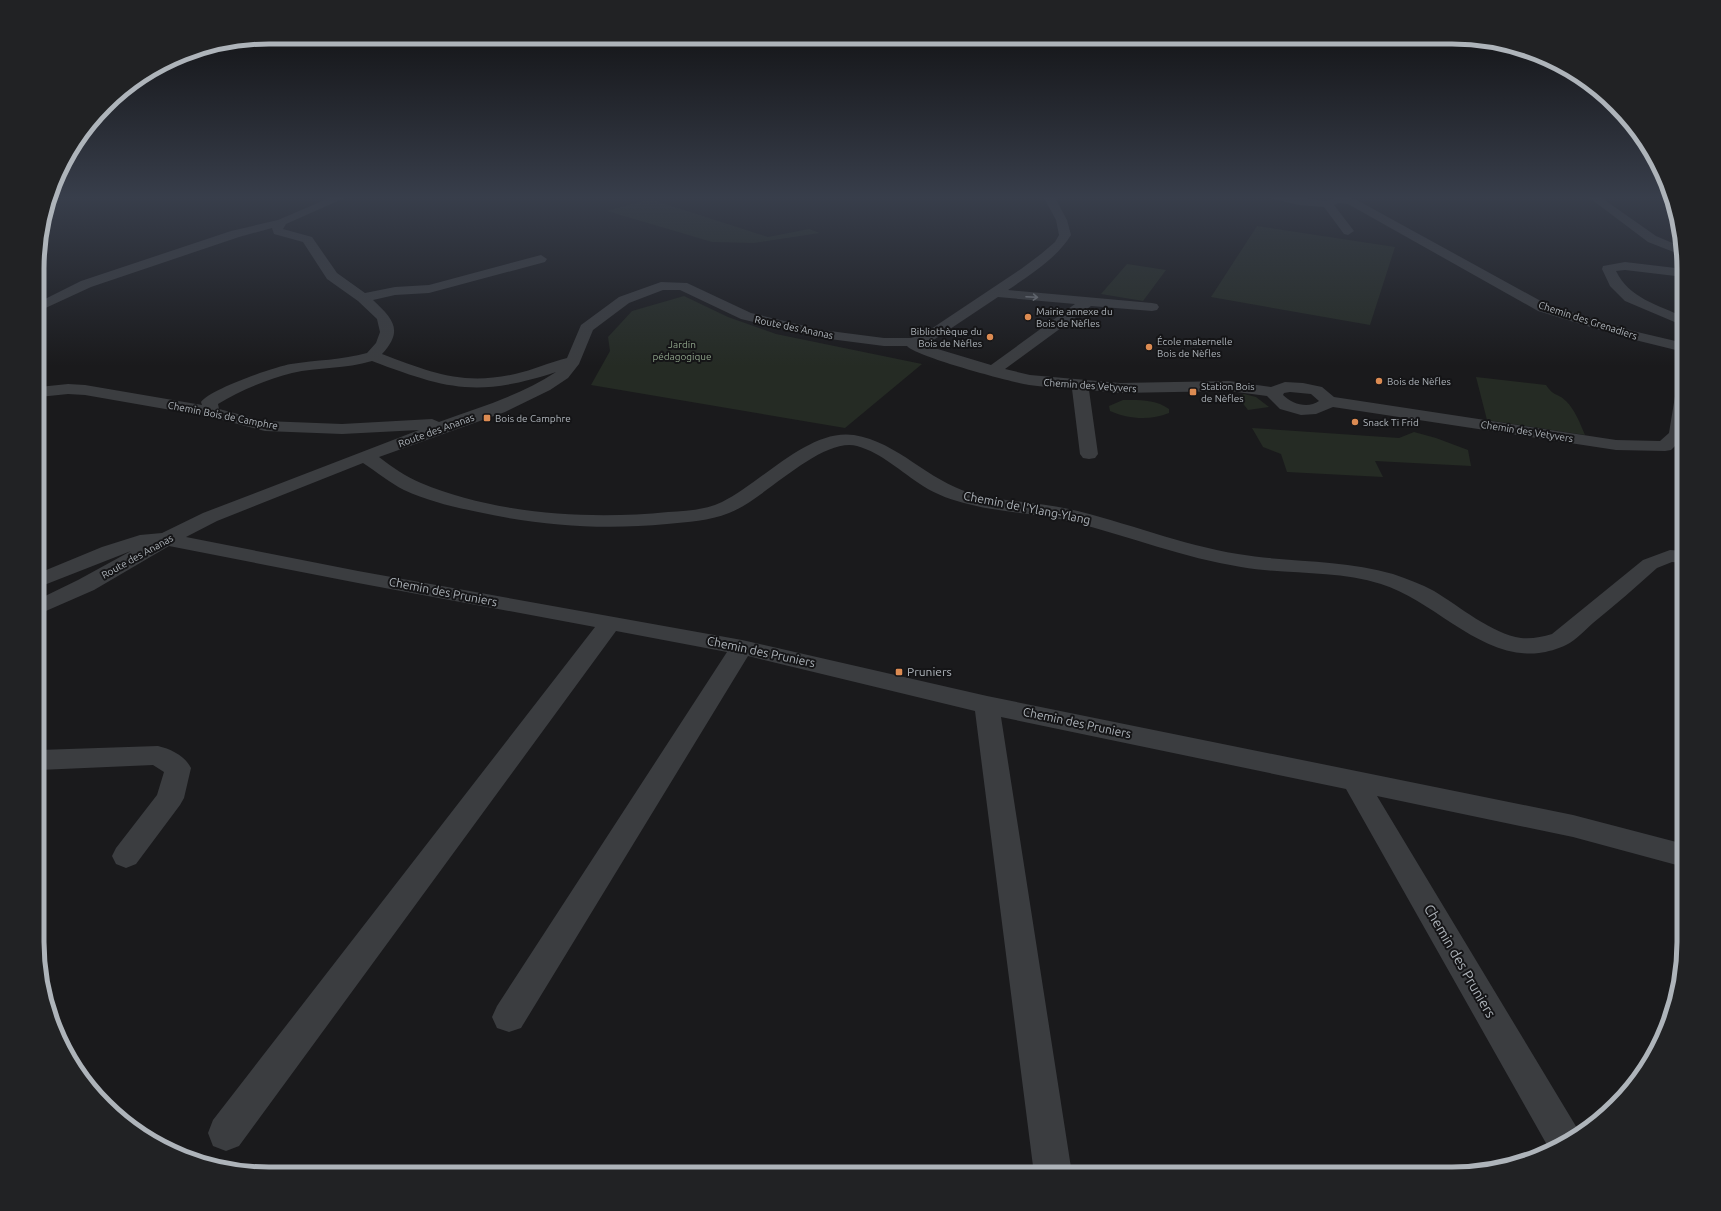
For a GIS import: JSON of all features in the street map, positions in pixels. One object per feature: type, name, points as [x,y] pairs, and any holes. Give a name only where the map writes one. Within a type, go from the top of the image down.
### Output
[{"type":"street","points":[[44,305],[86,284],[180,253]]},
{"type":"street","points":[[212,412],[209,402],[219,396],[289,369],[359,360],[372,356],[383,344],[387,332],[384,318],[363,298],[332,276],[316,253]]},
{"type":"street","name":"Route des Ananas","points":[[44,605],[86,585],[166,539],[210,517],[364,456],[456,422],[499,408],[544,387],[562,375],[574,361],[586,328],[624,300],[656,288],[671,285],[692,290],[746,316],[778,325],[848,338],[884,342],[911,342],[927,338],[1037,264],[1051,253]]},
{"type":"street","name":"Chemin des Grenadiers","points":[[1443,253],[1543,308],[1628,334],[1677,346]]},
{"type":"street","points":[[363,298],[395,291],[429,289],[541,259]]},
{"type":"street","points":[[1677,272],[1624,266],[1608,269],[1615,282],[1630,298],[1677,319]]},
{"type":"street","points":[[994,293],[1152,307]]},
{"type":"street","points":[[992,372],[1089,301]]},
{"type":"street","name":"Chemin des Vetyvers","points":[[911,342],[916,347],[931,353],[992,372],[1029,380],[1080,386],[1120,388],[1230,386],[1275,392],[1275,396],[1282,403],[1297,408],[1323,408],[1328,401],[1616,445],[1665,446],[1677,434]]},
{"type":"street","points":[[372,356],[443,380],[470,383],[491,382],[526,375],[574,361]]},
{"type":"street","points":[[1080,386],[1089,454]]},
{"type":"street","name":"Chemin Bois de Camphre","points":[[44,391],[68,389],[85,390],[212,412],[265,426],[289,428],[342,429],[456,422]]},
{"type":"street","name":"Chemin de l'Ylang-Ylang","points":[[364,456],[408,484],[448,499],[494,510],[584,522],[648,521],[709,513],[724,508],[759,488],[817,448],[830,442],[850,440],[872,445],[928,482],[951,493],[978,500],[1065,514],[1219,558],[1256,563],[1328,569],[1376,577],[1403,585],[1426,595],[1494,638],[1511,643],[1536,647],[1550,645],[1560,639],[1650,564],[1670,556],[1677,556]]},
{"type":"street","points":[[44,579],[109,551],[140,541],[166,539]]},
{"type":"street","name":"Chemin des Pruniers","points":[[166,539],[742,647],[987,705],[1573,826],[1677,854]]},
{"type":"street","points":[[226,1133],[610,623]]},
{"type":"street","points":[[509,1017],[742,647]]},
{"type":"street","points":[[987,705],[1052,1167]]},
{"type":"street","points":[[44,760],[158,755],[178,768],[170,798],[126,856]]},
{"type":"street","name":"Chemin des Pruniers","points":[[1354,780],[1563,1138]]},
{"type":"green space","points":[[1240,253],[1393,253],[1370,325],[1211,297]]},
{"type":"green space","points":[[1127,264],[1166,270],[1143,301],[1101,294]]},
{"type":"green space","name":"Jardin pédagogique","points":[[684,296],[728,317],[776,334],[922,364],[845,428],[591,385],[610,351],[608,337],[632,311]]},
{"type":"green space","points":[[1476,377],[1546,385],[1572,408],[1585,435],[1487,420]]},
{"type":"green space","points":[[1244,394],[1256,397],[1269,407],[1248,410],[1238,397]]},
{"type":"green space","points":[[1123,400],[1141,400],[1158,403],[1169,409],[1169,413],[1162,416],[1139,418],[1124,416],[1110,411],[1109,406]]},
{"type":"green space","points":[[1252,428],[1399,438],[1414,432],[1436,438],[1468,450],[1471,466],[1375,461],[1383,477],[1287,472],[1281,454],[1263,447]]},
{"type":"place","name":"Mairie annexe du Bois de Nèfles","points":[[1028,317]]},
{"type":"place","name":"Bibliothèque du Bois de Nèfles","points":[[990,337]]},
{"type":"place","name":"École maternelle Bois de Nèfles","points":[[1149,347]]},
{"type":"place","name":"Bois de Nèfles","points":[[1379,381]]},
{"type":"place","name":"Station Bois de Nèfles","points":[[1193,392]]},
{"type":"place","name":"Bois de Camphre","points":[[487,418]]},
{"type":"place","name":"Snack Ti Frid","points":[[1355,422]]},
{"type":"place","name":"Pruniers","points":[[899,672]]}]
